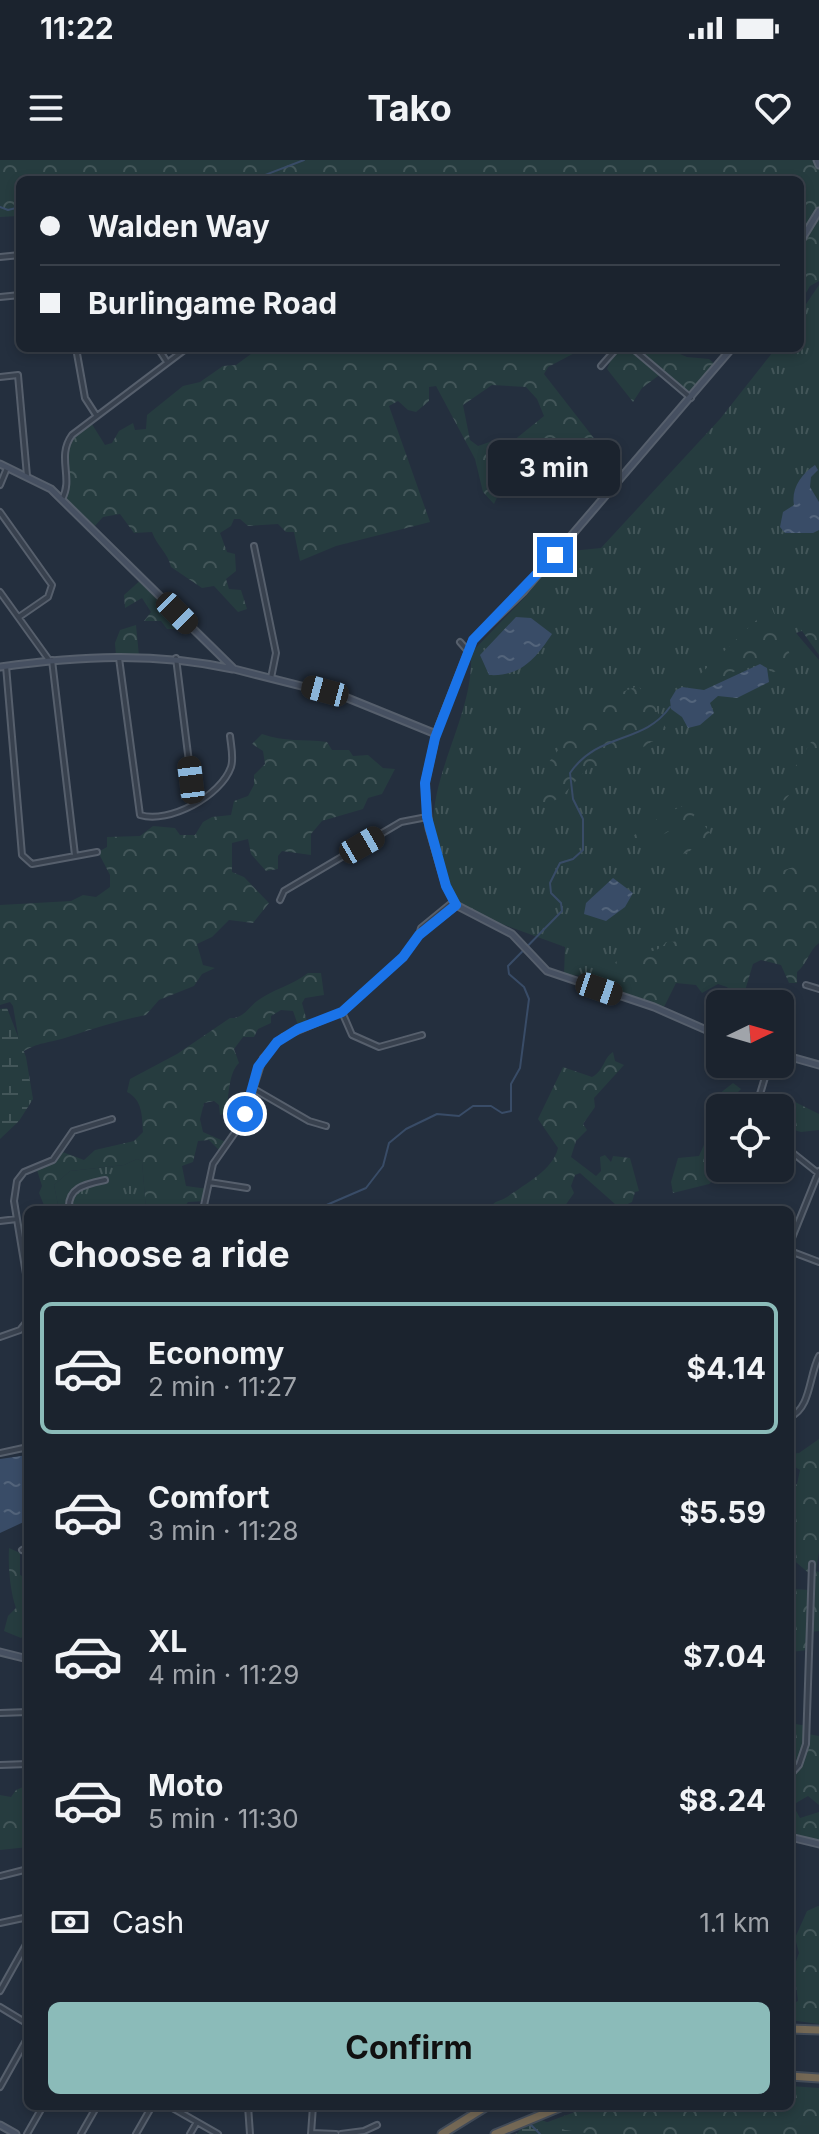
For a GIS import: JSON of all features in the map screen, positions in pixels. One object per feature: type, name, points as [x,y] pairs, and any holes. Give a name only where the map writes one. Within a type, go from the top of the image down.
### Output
[{"type":"highway","points":[[794,2029],[819,2030]]},
{"type":"highway","points":[[794,2076],[819,2078]]},
{"type":"highway","points":[[442,2134],[481,2110]]},
{"type":"highway","points":[[495,2134],[553,2110]]},
{"type":"main road","points":[[804,235],[819,211]]},
{"type":"main road","points":[[706,1030],[654,1007],[547,971],[509,932],[455,903],[446,886],[427,817],[425,783],[436,734],[467,650],[729,352]]},
{"type":"main road","points":[[0,464],[57,494],[234,669]]},
{"type":"main road","points":[[3,667],[92,657],[176,658],[345,697],[436,734]]},
{"type":"main road","points":[[794,1058],[819,1065]]},
{"type":"main road","points":[[0,1652],[24,1658]]},
{"type":"main road","points":[[794,1838],[819,1844]]},
{"type":"main road","points":[[0,2125],[16,2134]]},
{"type":"street","points":[[77,352],[85,398],[96,415]]},
{"type":"street","points":[[161,352],[167,362]]},
{"type":"street","points":[[62,499],[66,486],[65,446],[96,415],[181,352]]},
{"type":"street","points":[[601,366],[613,352]]},
{"type":"street","points":[[637,352],[691,398]]},
{"type":"street","points":[[0,377],[18,375],[27,476]]},
{"type":"street","points":[[0,485],[7,468]]},
{"type":"street","points":[[57,494],[66,486]]},
{"type":"street","points":[[0,512],[53,586],[48,597],[19,617]]},
{"type":"street","points":[[254,546],[276,653],[271,678]]},
{"type":"street","points":[[0,592],[50,660],[75,855]]},
{"type":"street","points":[[460,642],[467,650]]},
{"type":"street","points":[[119,656],[139,812],[146,817],[157,816],[215,790],[228,774],[232,762],[230,736]]},
{"type":"street","points":[[176,658],[194,802]]},
{"type":"street","points":[[3,667],[19,840],[27,862],[38,863],[97,852]]},
{"type":"street","points":[[280,900],[284,891],[401,822],[427,817]]},
{"type":"street","points":[[204,1206],[216,1157],[244,1118],[261,1061],[281,1038],[342,1012],[403,957],[419,935],[455,903]]},
{"type":"street","points":[[806,985],[819,989]]},
{"type":"street","points":[[342,1012],[352,1035],[374,1046],[422,1035]]},
{"type":"street","points":[[760,1094],[765,1078]]},
{"type":"street","points":[[252,1088],[309,1121],[326,1126]]},
{"type":"street","points":[[24,1249],[14,1190],[24,1172],[53,1160],[73,1131],[112,1119]]},
{"type":"street","points":[[794,1154],[818,1172],[794,1233]]},
{"type":"street","points":[[69,1206],[75,1190],[105,1180]]},
{"type":"street","points":[[209,1182],[247,1188]]},
{"type":"street","points":[[0,1221],[17,1219]]},
{"type":"street","points":[[794,1253],[819,1262]]},
{"type":"street","points":[[0,1337],[20,1330],[24,1325]]},
{"type":"street","points":[[794,1415],[804,1403],[819,1356]]},
{"type":"street","points":[[0,1453],[24,1448]]},
{"type":"street","points":[[794,1771],[806,1744],[812,1564]]},
{"type":"street","points":[[0,1713],[24,1712]]},
{"type":"street","points":[[0,1765],[24,1764]]},
{"type":"street","points":[[0,1876],[24,1870]]},
{"type":"street","points":[[0,1923],[24,1918]]},
{"type":"street","points":[[0,1991],[24,1948]]},
{"type":"street","points":[[0,2007],[24,2022]]},
{"type":"street","points":[[0,2087],[24,2044]]},
{"type":"street","points":[[27,2134],[41,2110]]},
{"type":"street","points":[[81,2134],[95,2110]]},
{"type":"street","points":[[136,2134],[150,2110]]},
{"type":"street","points":[[176,2110],[218,2134]]},
{"type":"street","points":[[248,2110],[249,2132]]},
{"type":"street","points":[[313,2110],[311,2134],[364,2131],[377,2125]]},
{"type":"street","points":[[190,2134],[197,2122]]},
{"type":"green space","points":[[0,160],[819,160],[819,281],[810,286],[804,296],[804,176],[16,176],[16,216],[0,217]]},
{"type":"green space","points":[[819,285],[819,625],[796,633],[819,660],[819,880],[634,982],[564,974],[565,947],[460,909],[438,859],[433,827],[435,805],[466,697],[471,653],[526,596],[561,552],[601,548],[720,419],[773,352],[804,352],[804,307]]},
{"type":"green space","points":[[254,352],[576,352],[548,367],[544,374],[600,446],[571,483],[557,488],[546,464],[523,478],[512,467],[504,469],[504,482],[494,504],[483,492],[475,459],[436,386],[429,387],[429,401],[416,412],[408,410],[398,401],[389,406],[430,522],[336,546],[300,561],[294,532],[286,532],[278,524],[248,526],[240,519],[234,519],[231,526],[220,533],[227,552],[235,554],[236,571],[226,579],[229,589],[241,590],[247,609],[238,612],[214,586],[202,588],[171,567],[152,532],[134,533],[120,514],[103,517],[93,528],[63,500],[66,487],[64,452],[75,433],[90,421],[105,445],[112,443],[119,431],[133,423],[135,430],[146,429],[147,415],[183,386],[200,382],[223,366],[236,365]],"holes":[[[492,385],[526,387],[537,399],[544,416],[513,441],[501,438],[478,446],[470,440],[463,405]]]},
{"type":"green space","points":[[614,352],[675,352],[687,357],[709,359],[718,367],[692,398],[662,373],[642,388],[633,402],[607,369]]},
{"type":"green space","points":[[143,578],[185,620],[178,629],[167,629],[161,621],[144,621],[151,612],[142,598],[125,608],[124,595]]},
{"type":"green space","points":[[771,606],[794,665],[771,673],[765,663],[755,660],[712,684],[689,685]]},
{"type":"green space","points":[[815,613],[819,613],[819,655],[797,624],[801,618],[810,620]]},
{"type":"green space","points":[[136,625],[139,656],[116,656],[115,643],[120,630]]},
{"type":"green space","points":[[638,686],[654,705],[671,738],[651,742],[633,754],[587,769],[561,797],[544,806],[539,803],[545,767],[559,749],[571,720],[594,712],[601,700]]},
{"type":"green space","points":[[262,734],[327,742],[332,750],[349,750],[353,756],[368,755],[383,768],[395,769],[382,794],[368,798],[363,809],[322,821],[311,834],[311,855],[282,851],[278,856],[278,869],[266,871],[251,854],[248,839],[232,843],[232,872],[244,877],[269,903],[253,923],[229,920],[212,937],[197,944],[203,965],[215,968],[202,974],[194,986],[159,1000],[146,1015],[38,1045],[21,1053],[13,1006],[10,1002],[0,1005],[0,905],[71,901],[83,895],[96,897],[110,887],[110,875],[98,852],[107,847],[107,837],[140,836],[153,826],[175,828],[180,835],[195,835],[203,822],[212,817],[231,815],[234,801],[248,796],[254,785],[254,775],[265,764],[263,751],[252,744]]},
{"type":"green space","points":[[819,740],[819,759],[785,800],[768,805],[766,796],[792,772],[811,742]]},
{"type":"green space","points":[[691,802],[699,808],[693,817],[649,843],[623,843],[663,815]]},
{"type":"green space","points":[[700,819],[714,839],[698,842],[689,852],[680,855],[677,863],[683,862],[681,869],[660,859],[670,844],[698,830]]},
{"type":"green space","points":[[819,863],[819,943],[797,972],[797,983],[789,983],[781,965],[761,960],[753,964],[745,990],[729,990],[718,984],[702,993],[696,985],[676,983],[662,1011],[600,989],[603,979],[623,969],[615,963],[624,951],[657,950],[666,942],[694,937],[718,920],[717,910],[725,900],[745,900],[767,878],[798,866]]},
{"type":"green space","points":[[308,973],[321,973],[324,995],[305,998],[302,1003],[308,1025],[299,1028],[293,1011],[281,1010],[271,1016],[271,1023],[258,1029],[254,1037],[243,1037],[234,1049],[239,1063],[231,1079],[226,1113],[220,1115],[219,1105],[214,1101],[204,1103],[200,1119],[203,1132],[228,1143],[221,1152],[209,1140],[198,1141],[193,1162],[182,1166],[186,1186],[208,1189],[205,1201],[188,1202],[185,1206],[146,1206],[142,1161],[137,1159],[124,1165],[70,1171],[54,1185],[58,1206],[44,1206],[39,1193],[42,1186],[36,1167],[60,1151],[84,1160],[95,1150],[134,1141],[143,1132],[139,1104],[127,1092],[130,1079],[177,1054],[230,1018],[242,1015],[263,997]]},
{"type":"green space","points":[[7,1008],[26,1057],[33,1099],[19,1121],[0,1139],[0,1009]]},
{"type":"green space","points":[[613,1052],[615,1061],[624,1065],[594,1098],[595,1107],[583,1124],[587,1130],[576,1141],[571,1157],[596,1176],[601,1171],[600,1157],[605,1155],[611,1162],[613,1156],[630,1158],[639,1191],[635,1192],[632,1202],[623,1206],[615,1204],[580,1173],[575,1175],[571,1186],[574,1193],[565,1206],[492,1206],[537,1176],[555,1156],[558,1148],[538,1119],[563,1067],[592,1077]]},
{"type":"green space","points":[[733,1083],[741,1089],[736,1094],[719,1094]]},
{"type":"green space","points":[[794,1102],[819,1114],[819,1130],[794,1130]]},
{"type":"green space","points":[[706,1140],[706,1182],[712,1182],[673,1193],[671,1182],[678,1158],[699,1156]]},
{"type":"green space","points":[[137,1159],[142,1161],[146,1206],[58,1206],[54,1185],[70,1171],[124,1165]]},
{"type":"green space","points":[[819,1439],[819,1552],[816,1571],[819,1572],[819,1631],[810,1632],[808,1650],[794,1652],[794,1589],[811,1590],[811,1575],[794,1560],[794,1485],[800,1470],[794,1466],[794,1454]]},
{"type":"green space","points":[[9,1548],[20,1553],[20,1575],[24,1577],[24,1635],[21,1638],[4,1631],[8,1616],[16,1608],[10,1578]]},
{"type":"green space","points":[[794,1726],[808,1726],[808,1734],[819,1736],[819,1805],[808,1796],[796,1803],[795,1809],[800,1818],[819,1812],[819,1844],[794,1838]]},
{"type":"green space","points":[[24,1787],[24,1847],[0,1850],[0,1795],[11,1797]]},
{"type":"green space","points":[[819,1906],[819,2024],[794,2021],[794,2003],[798,2001],[794,1967],[799,1953],[795,1938],[807,1911]]},
{"type":"green space","points":[[794,2086],[819,2088],[819,2134],[515,2134],[580,2110],[794,2110]]},
{"type":"green space","points":[[542,2120],[565,2130],[593,2134],[518,2134],[519,2130]]},
{"type":"water","points":[[815,465],[818,470],[811,477],[810,487],[819,502],[819,530],[813,533],[785,533],[780,527],[783,512],[794,505],[798,482]]},
{"type":"water","points":[[516,617],[531,618],[552,634],[540,651],[519,669],[489,675],[480,655]]},
{"type":"water","points":[[760,664],[767,668],[769,682],[737,698],[718,696],[710,703],[714,713],[700,725],[688,728],[682,717],[671,709],[670,700],[676,690],[682,687],[704,690]]},
{"type":"water","points":[[613,878],[633,893],[625,907],[606,921],[584,914],[586,903]]},
{"type":"water","points":[[24,1456],[24,1522],[0,1533],[0,1459]]},
{"type":"waterway","points":[[262,176],[304,160]]},
{"type":"waterway","points":[[0,207],[8,210],[16,208]]},
{"type":"waterway","points":[[324,1206],[366,1188],[383,1166],[389,1143],[406,1129],[437,1114],[459,1116],[473,1106],[491,1106],[502,1113],[511,1111],[511,1084],[520,1068],[529,999],[524,987],[509,974],[508,966],[562,911],[561,903],[551,893],[550,883],[560,863],[573,859],[583,850],[583,819],[573,799],[570,773],[594,750],[647,727],[670,707]]},
{"type":"waterway","points":[[530,2124],[540,2134]]},
{"type":"route","points":[[245,1114],[258,1067],[281,1038],[342,1012],[403,957],[419,935],[456,905],[446,886],[425,804],[428,763],[435,738],[473,640],[518,597],[555,555]]}]
